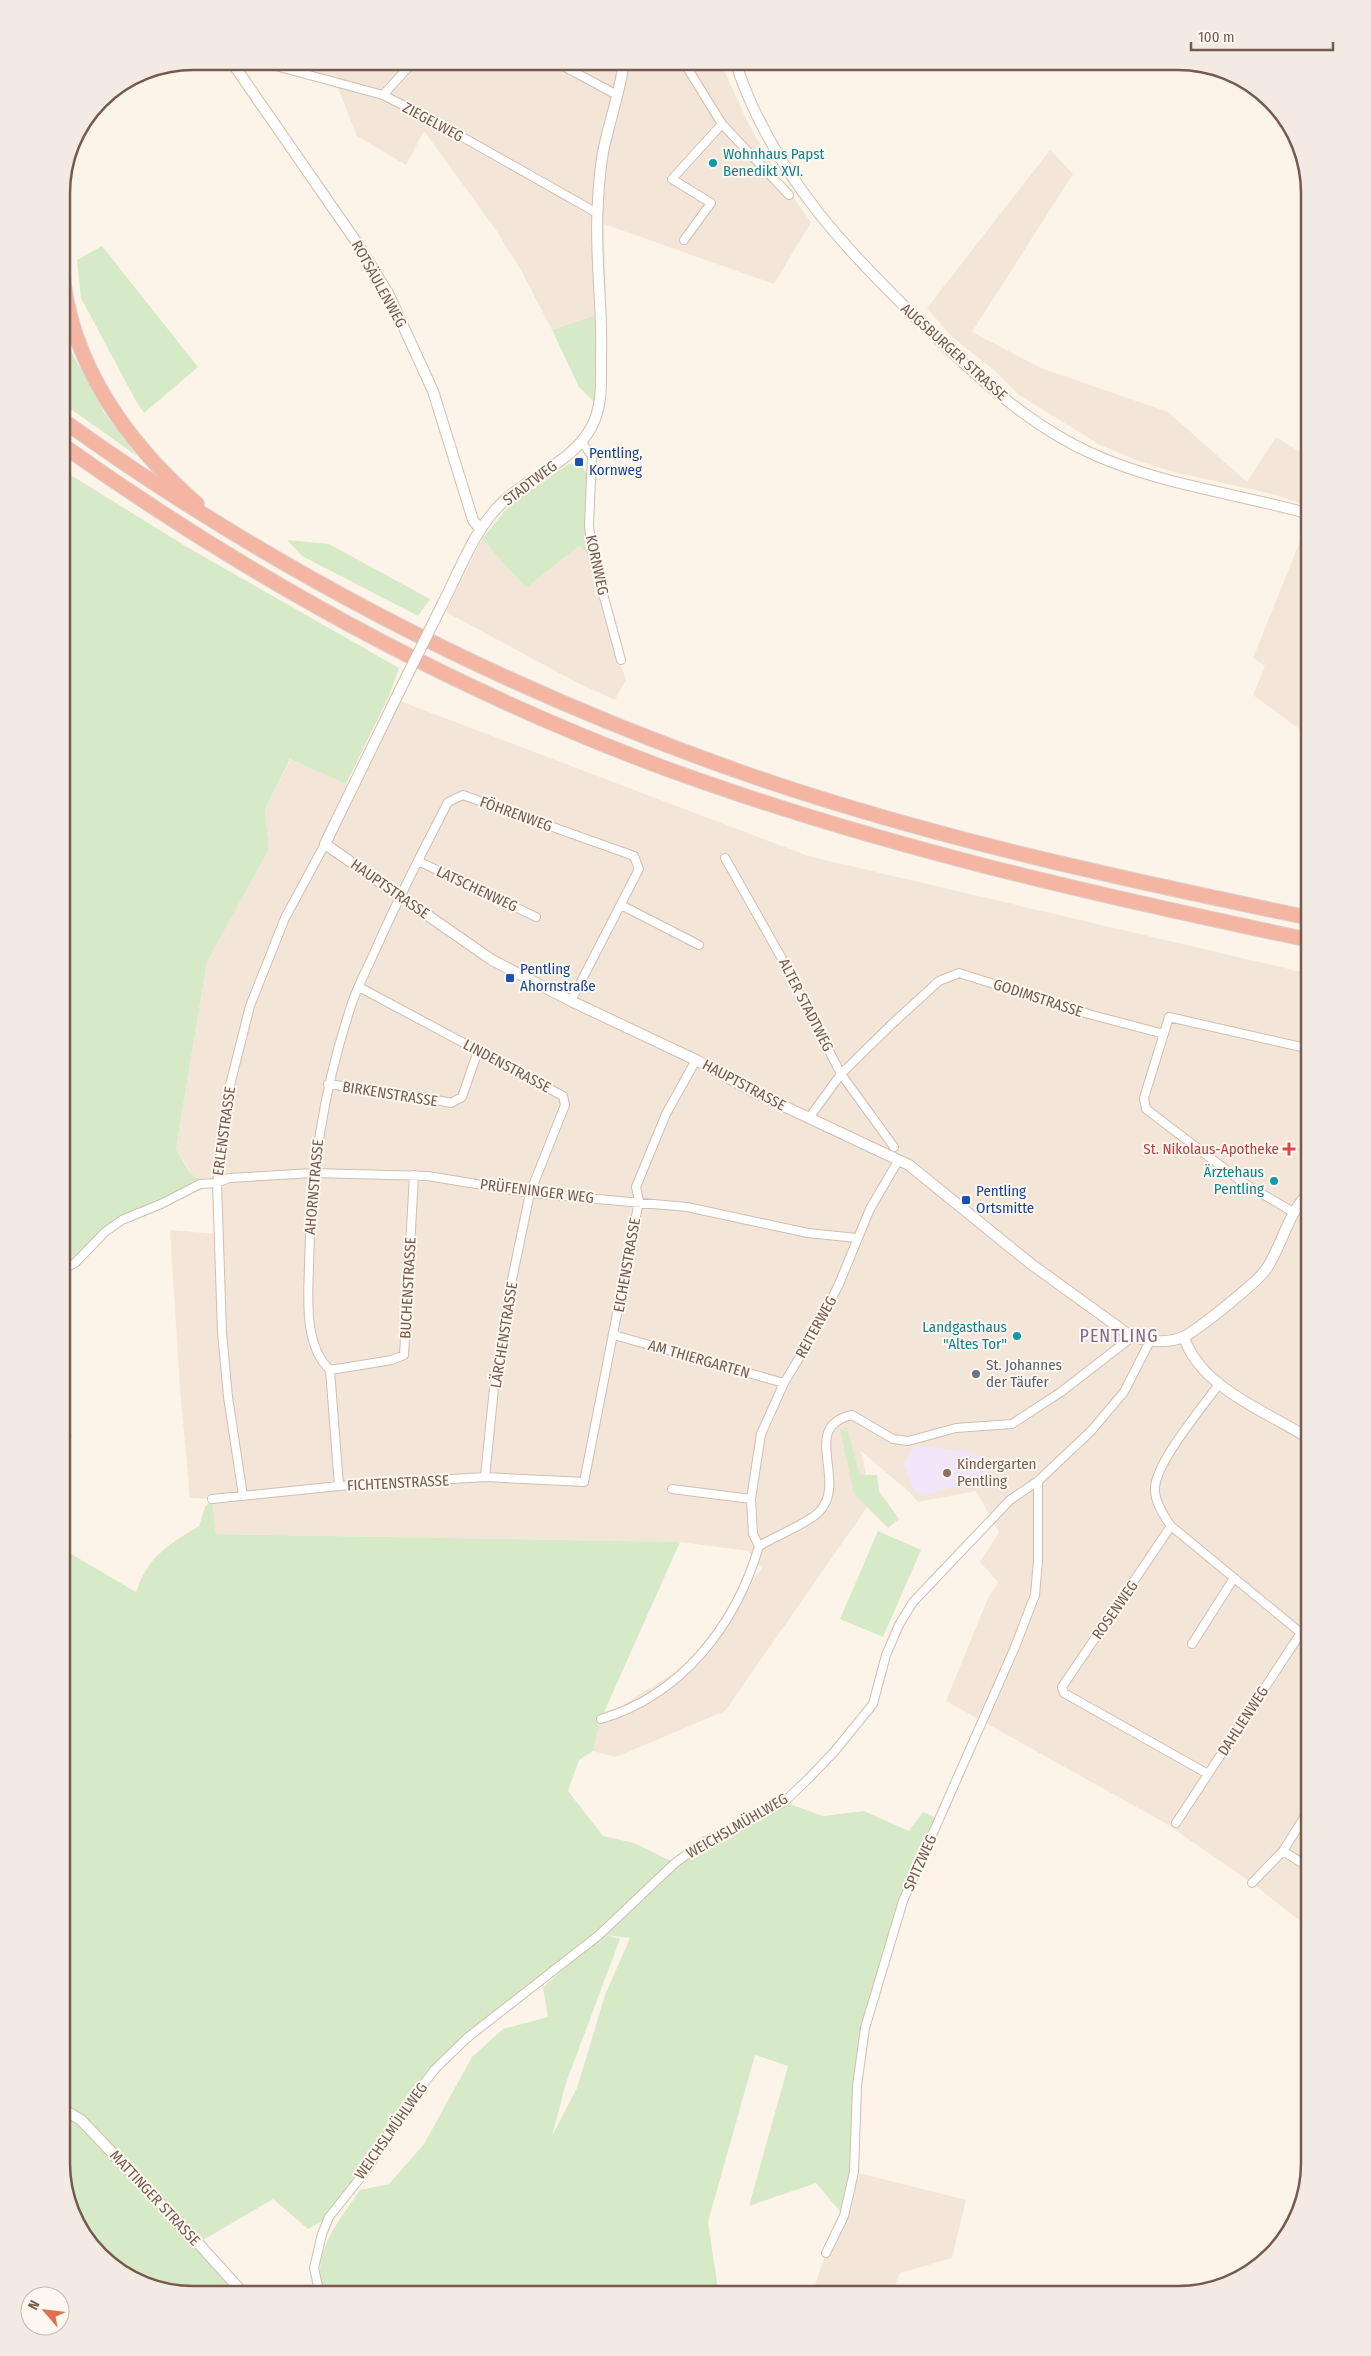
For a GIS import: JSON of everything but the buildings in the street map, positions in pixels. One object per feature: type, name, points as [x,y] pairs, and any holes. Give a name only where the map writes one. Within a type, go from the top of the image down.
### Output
[{"type":"highway","points":[[70,307],[94,377],[116,417],[152,462],[232,534]]},
{"type":"highway","points":[[70,425],[131,469],[232,534],[318,583],[437,646],[549,697],[655,740],[756,778],[996,848],[1157,886],[1301,916]]},
{"type":"highway","points":[[70,450],[149,504],[245,564],[347,621],[539,717],[649,762],[829,822],[982,866],[1152,907],[1301,938]]},
{"type":"street","name":"ROTSÄULENWEG","points":[[237,70],[355,240],[388,293],[433,391],[474,520],[480,529]]},
{"type":"street","name":"ZIEGELWEG","points":[[290,70],[383,95],[436,122],[597,213]]},
{"type":"street","points":[[383,95],[406,70]]},
{"type":"street","points":[[571,70],[617,95]]},
{"type":"street","name":"STADTWEG","points":[[325,844],[480,529],[504,501],[561,460],[581,441],[591,428],[598,411],[601,392],[602,337],[597,213],[606,137],[622,70]]},
{"type":"street","points":[[689,70],[722,124],[789,195]]},
{"type":"street","name":"AUGSBURGER STRASSE","points":[[740,70],[769,138],[793,179],[831,231],[870,274],[962,362],[1013,404],[1086,451],[1126,467],[1301,512]]},
{"type":"street","points":[[684,240],[711,203],[672,179],[722,124]]},
{"type":"street","name":"KORNWEG","points":[[581,441],[592,456],[589,524],[592,553],[621,660]]},
{"type":"street","name":"FÖHRENWEG","points":[[399,896],[448,802],[463,795],[634,856],[639,869],[571,1001]]},
{"type":"street","name":"HAUPTSTRASSE","points":[[325,844],[488,957],[571,1001],[696,1060],[754,1092],[909,1165],[927,1177],[1031,1264],[1132,1337],[1150,1341],[1184,1337]]},
{"type":"street","name":"ERLENSTRASSE","points":[[243,1496],[228,1397],[222,1332],[217,1183],[229,1089],[250,1006],[285,918],[325,844]]},
{"type":"street","name":"ALTER STADTWEG","points":[[725,858],[781,956],[841,1074],[894,1147]]},
{"type":"street","name":"LATSCHENWEG","points":[[418,861],[536,916]]},
{"type":"street","name":"AHORNSTRASSE","points":[[339,1486],[330,1370],[322,1362],[312,1337],[308,1284],[313,1173],[318,1133],[328,1084],[359,987],[399,896]]},
{"type":"street","points":[[621,905],[699,944]]},
{"type":"street","name":"GODIMSTRASSE","points":[[809,1118],[841,1074],[939,982],[960,973],[1092,1015],[1164,1034]]},
{"type":"street","name":"LINDENSTRASSE","points":[[359,987],[563,1096],[565,1105],[530,1193]]},
{"type":"street","points":[[1293,1212],[1242,1182],[1146,1108],[1144,1098],[1169,1017],[1301,1047]]},
{"type":"street","name":"BIRKENSTRASSE","points":[[328,1084],[422,1097],[451,1103],[462,1097],[478,1051]]},
{"type":"street","name":"EICHENSTRASSE","points":[[584,1482],[614,1335],[638,1201],[636,1187],[666,1114],[696,1060]]},
{"type":"street","name":"REITERWEG","points":[[759,1546],[754,1534],[751,1499],[761,1434],[784,1383],[816,1330],[839,1284],[856,1238],[870,1209],[898,1161]]},
{"type":"street","name":"PRÜFENINGER WEG","points":[[70,1266],[105,1232],[122,1220],[161,1204],[200,1184],[217,1183],[229,1178],[313,1173],[414,1175],[530,1193],[638,1201],[687,1207],[808,1233],[856,1238]]},
{"type":"street","name":"BUCHENSTRASSE","points":[[330,1370],[392,1360],[404,1355],[414,1175]]},
{"type":"street","name":"LÄRCHENSTRASSE","points":[[485,1477],[494,1388],[530,1193]]},
{"type":"street","points":[[1301,1203],[1293,1212],[1266,1270],[1254,1283],[1184,1337],[1188,1350],[1218,1384],[1301,1434]]},
{"type":"street","name":"AM THIERGARTEN","points":[[614,1335],[784,1383]]},
{"type":"street","points":[[601,1718],[653,1696],[670,1685],[699,1658],[718,1636],[753,1566],[759,1546],[819,1512],[827,1500],[830,1483],[826,1441],[829,1427],[840,1417],[852,1415],[893,1439],[908,1441],[956,1428],[1012,1424],[1061,1392],[1132,1337]]},
{"type":"street","name":"WEICHSLMÜHLWEG","points":[[318,2286],[314,2268],[322,2234],[329,2216],[369,2167],[395,2121],[435,2069],[467,2038],[599,1934],[675,1863],[704,1842],[784,1802],[810,1777],[834,1752],[873,1704],[886,1655],[899,1625],[914,1602],[1010,1500],[1038,1481],[1085,1437],[1124,1392],[1150,1341]]},
{"type":"street","points":[[1218,1384],[1158,1471],[1154,1490],[1160,1509],[1171,1526],[1301,1633]]},
{"type":"street","name":"FICHTENSTRASSE","points":[[212,1499],[339,1486],[485,1477],[584,1482]]},
{"type":"street","name":"SPITZWEG","points":[[826,2253],[844,2216],[854,2172],[857,2086],[865,2028],[903,1901],[1016,1647],[1035,1595],[1038,1561],[1038,1481]]},
{"type":"street","points":[[672,1489],[751,1499]]},
{"type":"street","name":"ROSENWEG","points":[[1171,1526],[1062,1687],[1064,1693],[1208,1774]]},
{"type":"street","points":[[1192,1644],[1234,1578]]},
{"type":"street","name":"DAHLIENWEG","points":[[1176,1823],[1301,1633]]},
{"type":"street","points":[[1252,1883],[1284,1851],[1301,1823]]},
{"type":"street","points":[[1284,1851],[1301,1862]]},
{"type":"street","name":"MATTINGER STRASSE","points":[[70,2113],[81,2120],[237,2286]]},
{"type":"shaded area","points":[[317,70],[724,70],[747,121],[780,179],[811,222],[774,284],[604,224],[606,312],[552,330],[521,270],[496,230],[424,131],[406,165],[357,136],[335,83],[315,72]]},
{"type":"shaded area","points":[[1050,150],[1073,174],[972,332],[1041,368],[1168,412],[1247,482],[1276,437],[1301,452],[1301,503],[1268,493],[1174,472],[1139,461],[1100,445],[1019,395],[994,370],[952,337],[927,308]]},
{"type":"shaded area","points":[[482,539],[526,588],[579,546],[587,553],[606,624],[626,679],[615,700],[576,682],[446,612]]},
{"type":"shaded area","points":[[1301,539],[1301,730],[1253,695],[1265,666],[1253,658]]},
{"type":"shaded area","points":[[400,701],[808,856],[1301,972],[1301,1922],[1252,1883],[1165,1823],[946,1701],[988,1598],[998,1582],[980,1562],[999,1532],[976,1491],[918,1502],[861,1451],[872,1500],[725,1711],[616,1757],[593,1751],[601,1719],[697,1658],[762,1568],[748,1551],[680,1542],[216,1534],[211,1499],[190,1498],[180,1389],[170,1230],[219,1234],[217,1183],[201,1182],[192,1174],[176,1149],[207,962],[269,849],[265,810],[291,759],[357,789]]},
{"type":"shaded area","name":"Kindergarten Pentling","points":[[916,1445],[974,1453],[991,1468],[982,1478],[923,1496],[915,1491],[903,1464]]},
{"type":"shaded area","points":[[854,2172],[966,2200],[952,2258],[900,2273],[895,2286],[815,2286],[826,2253],[844,2216]]},
{"type":"green space","points":[[102,246],[198,367],[144,413],[81,298],[77,260]]},
{"type":"green space","points":[[596,315],[595,403],[579,387],[552,330]]},
{"type":"green space","points":[[70,347],[104,412],[137,456],[70,408]]},
{"type":"green space","points":[[575,462],[583,466],[587,475],[587,553],[579,546],[526,588],[482,539],[512,502],[567,465]]},
{"type":"green space","points":[[70,475],[187,547],[399,668],[389,696],[346,784],[290,759],[265,810],[269,849],[207,962],[176,1149],[191,1173],[201,1180],[217,1183],[116,1225],[70,1265]]},
{"type":"green space","points":[[287,540],[329,544],[430,599],[418,616],[302,556]]},
{"type":"green space","points":[[847,1427],[860,1475],[877,1475],[879,1491],[899,1519],[888,1528],[854,1494],[840,1430]]},
{"type":"green space","points":[[212,1499],[216,1534],[680,1542],[601,1719],[593,1751],[579,1760],[568,1791],[603,1836],[634,1843],[675,1863],[704,1842],[784,1802],[823,1816],[864,1811],[909,1831],[923,1812],[939,1819],[903,1901],[865,2028],[854,2172],[844,2216],[816,2183],[749,2206],[788,2066],[755,2055],[708,2222],[718,2286],[322,2286],[320,2266],[328,2239],[360,2190],[389,2184],[424,2144],[472,2057],[503,2029],[548,2017],[543,1988],[594,1939],[556,1967],[435,2069],[395,2121],[369,2167],[329,2217],[308,2229],[273,2199],[198,2243],[237,2286],[185,2286],[169,2284],[139,2273],[125,2265],[101,2244],[83,2217],[74,2195],[70,2163],[70,1553],[136,1592],[153,1560],[178,1539],[199,1526],[205,1507]],"holes":[[[606,1935],[630,1938],[605,1995],[577,2088],[552,2136],[566,2083],[620,1939]]]},
{"type":"green space","points":[[878,1531],[921,1550],[883,1637],[840,1619]]},
{"type":"place","name":"Wohnhaus Papst Benedikt XVI.","points":[[713,163]]},
{"type":"place","name":"Pentling, Kornweg","points":[[579,462]]},
{"type":"place","name":"Pentling Ahornstraße","points":[[510,978]]},
{"type":"place","name":"St. Nikolaus-Apotheke","points":[[1289,1149]]},
{"type":"place","name":"Ärztehaus Pentling","points":[[1274,1181]]},
{"type":"place","name":"Pentling Ortsmitte","points":[[966,1200]]},
{"type":"place","name":"Landgasthaus \"Altes Tor\"","points":[[1017,1336]]},
{"type":"place","name":"St. Johannes der Täufer","points":[[976,1374]]},
{"type":"place","name":"Kindergarten Pentling","points":[[947,1473]]},
{"type":"district","name":"PENTLING","points":[[1119,1336]]}]
